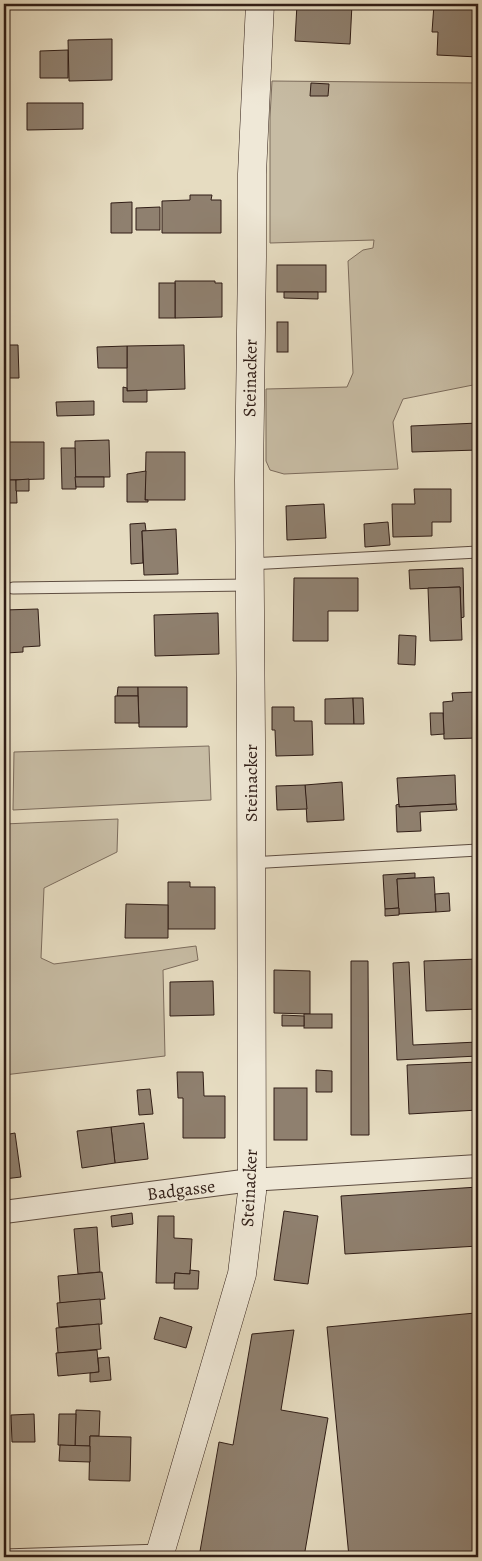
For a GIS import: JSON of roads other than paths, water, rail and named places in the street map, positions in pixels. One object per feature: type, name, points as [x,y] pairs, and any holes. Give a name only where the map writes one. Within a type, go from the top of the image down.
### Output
[{"type":"street","name":"Steinacker","points":[[160,1554],[242,1274],[252,1192],[249,574],[252,174],[260,4]]},
{"type":"street","name":"Badgasse","points":[[4,1212],[252,1180],[478,1166]]},
{"type":"lane","points":[[13,588],[249,574],[478,552]]},
{"type":"lane","points":[[250,863],[478,850]]},
{"type":"lane","name":"Steinacker","points":[[4,1555],[160,1554]]}]
